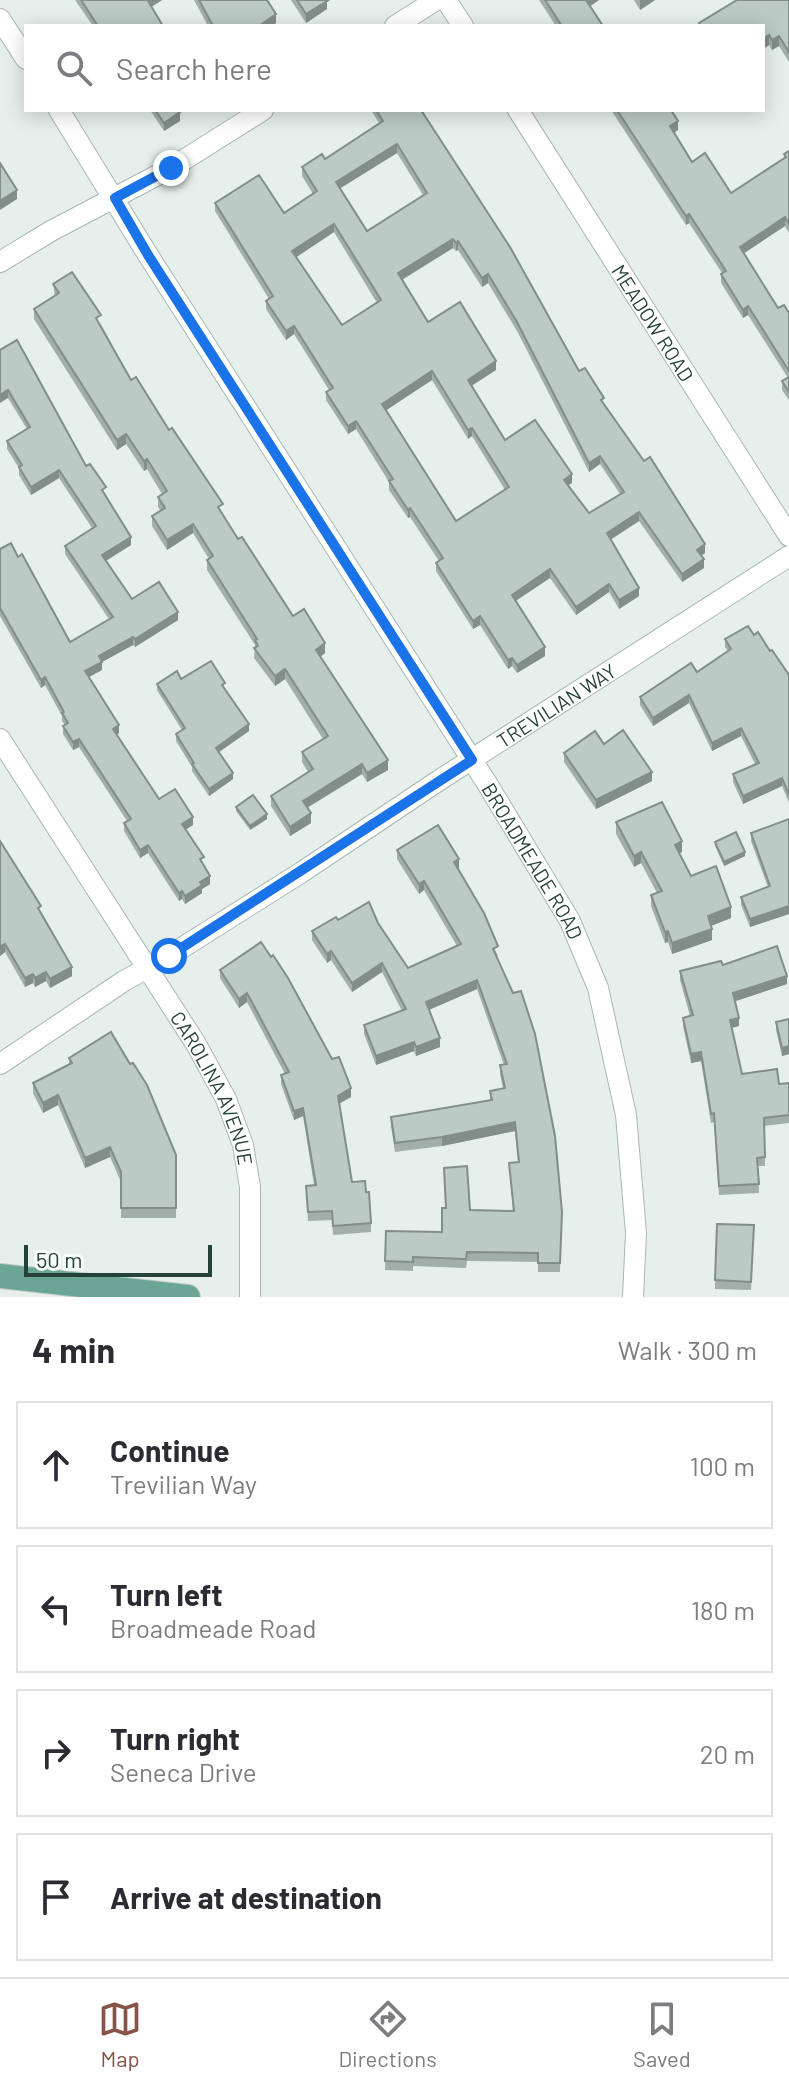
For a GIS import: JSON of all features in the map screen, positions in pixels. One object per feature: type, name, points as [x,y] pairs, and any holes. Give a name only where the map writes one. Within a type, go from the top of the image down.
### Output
[{"type":"main road","points":[[0,1276],[66,1290],[188,1297]]},
{"type":"street","points":[[398,24],[436,0]]},
{"type":"street","points":[[446,0],[462,24]]},
{"type":"street","points":[[0,19],[24,56]]},
{"type":"street","name":"BROADMEADE ROAD","points":[[60,112],[472,760],[570,921],[598,988],[626,1115],[636,1233],[633,1297]]},
{"type":"street","points":[[0,262],[51,231],[171,168],[260,112]]},
{"type":"street","name":"MEADOW ROAD","points":[[519,112],[789,536]]},
{"type":"street","name":"TREVILIAN WAY","points":[[0,1064],[789,556]]},
{"type":"street","name":"CAROLINA AVENUE","points":[[0,739],[147,968],[226,1099],[239,1134],[250,1187],[250,1297]]},
{"type":"building","points":[[81,0],[149,0],[162,24],[97,24]]},
{"type":"building","points":[[199,0],[267,0],[276,14],[262,24],[212,24]]},
{"type":"building","points":[[297,0],[327,0],[327,1],[306,14]]},
{"type":"building","points":[[545,0],[586,0],[602,24],[561,24]]},
{"type":"building","points":[[737,0],[789,0],[789,52],[779,36],[772,40],[769,35],[765,38],[765,24],[699,23]]},
{"type":"building","points":[[156,112],[180,112],[164,123]]},
{"type":"building","points":[[377,112],[422,112],[510,247],[579,371],[585,368],[604,398],[601,400],[644,461],[650,457],[705,544],[697,550],[704,559],[682,574],[639,512],[607,533],[639,588],[619,600],[609,584],[576,607],[550,569],[512,595],[545,647],[517,665],[512,658],[508,660],[480,616],[473,621],[436,563],[443,558],[389,481],[393,479],[356,421],[348,426],[326,392],[333,388],[294,326],[286,331],[266,301],[273,296],[215,203],[259,175],[284,213],[317,191],[302,167],[322,154],[325,159],[383,121]],"holes":[[[397,144],[427,193],[367,231],[336,182]],[[334,224],[381,300],[342,325],[292,251]],[[453,239],[456,243],[458,241],[482,278],[488,274],[517,322],[589,463],[600,456],[624,492],[589,513],[564,480],[572,474],[535,420],[505,440],[468,380],[496,361],[460,302],[428,322],[398,273]],[[432,371],[468,430],[472,428],[509,487],[456,521],[382,404]]]},
{"type":"building","points":[[618,112],[672,112],[678,121],[670,126],[692,162],[705,153],[731,193],[786,157],[784,154],[789,151],[789,224],[785,217],[740,247],[778,308],[784,305],[789,313],[789,371],[748,306],[743,310],[721,274],[726,271],[689,214],[686,216]]},
{"type":"building","points":[[0,163],[17,190],[0,201]]},
{"type":"building","points":[[72,272],[101,315],[96,318],[131,380],[136,377],[169,430],[172,428],[223,504],[218,507],[238,539],[242,537],[293,616],[304,609],[325,643],[316,650],[388,760],[367,773],[362,764],[303,801],[311,813],[290,827],[271,796],[313,769],[302,752],[328,736],[285,669],[275,676],[254,648],[258,646],[257,639],[207,560],[213,556],[193,524],[167,540],[152,516],[165,508],[158,497],[167,491],[147,459],[144,461],[126,434],[117,440],[34,309],[59,293],[53,284]]},
{"type":"building","points":[[17,340],[86,466],[90,464],[106,487],[102,490],[131,537],[102,555],[132,599],[159,582],[178,612],[135,639],[133,637],[99,656],[102,662],[85,671],[119,725],[113,729],[159,799],[175,789],[193,817],[182,824],[204,857],[200,859],[210,876],[185,896],[182,891],[179,893],[148,845],[140,850],[124,823],[131,819],[79,739],[73,742],[63,726],[68,723],[64,712],[45,677],[41,680],[0,608],[0,549],[11,543],[18,557],[22,554],[70,642],[113,617],[65,546],[96,526],[59,470],[31,487],[7,441],[30,427],[8,390],[0,395],[0,350]]},
{"type":"building","points":[[789,377],[789,392],[782,381]]},
{"type":"building","points":[[748,626],[754,635],[758,632],[789,675],[789,795],[782,778],[743,796],[733,774],[759,763],[741,728],[712,743],[689,695],[653,718],[640,697],[691,663],[697,672],[731,649],[725,639]]},
{"type":"building","points":[[211,661],[225,683],[222,685],[249,724],[216,748],[233,773],[209,789],[176,734],[185,728],[157,684],[177,671],[181,679]]},
{"type":"building","points":[[623,730],[652,772],[596,800],[564,753],[595,731],[604,744]]},
{"type":"building","points":[[253,795],[267,814],[250,826],[236,807]]},
{"type":"building","points":[[662,802],[682,841],[675,845],[691,876],[716,866],[731,907],[708,916],[712,929],[672,943],[651,895],[662,891],[641,852],[634,856],[616,822]]},
{"type":"building","points":[[789,819],[789,906],[750,919],[741,897],[770,886],[751,833]]},
{"type":"building","points":[[438,825],[459,859],[454,862],[484,913],[498,946],[493,949],[513,993],[521,991],[535,1034],[555,1136],[562,1212],[560,1263],[538,1263],[538,1253],[467,1252],[466,1259],[413,1257],[413,1262],[385,1261],[386,1231],[442,1232],[442,1208],[446,1208],[444,1168],[467,1166],[470,1210],[514,1211],[509,1163],[519,1162],[515,1122],[395,1143],[391,1117],[492,1100],[490,1091],[505,1088],[500,1065],[507,1064],[477,980],[426,1002],[440,1038],[416,1047],[414,1042],[376,1056],[364,1025],[406,1009],[382,963],[352,983],[331,951],[327,954],[312,931],[369,902],[378,923],[408,968],[461,944],[424,881],[419,884],[397,850]]},
{"type":"building","points":[[736,832],[745,852],[724,862],[715,842]]},
{"type":"building","points":[[0,841],[41,906],[38,908],[72,967],[50,979],[46,972],[35,978],[33,974],[25,978],[5,944],[0,947]]},
{"type":"building","points":[[261,942],[288,978],[332,1059],[339,1057],[351,1088],[338,1096],[352,1182],[365,1181],[366,1192],[369,1192],[371,1223],[333,1226],[332,1211],[308,1212],[306,1186],[316,1185],[303,1108],[294,1111],[281,1075],[289,1072],[247,993],[239,999],[220,970]]},
{"type":"building","points":[[777,946],[787,976],[733,993],[739,1018],[730,1020],[742,1074],[777,1069],[779,1084],[789,1083],[789,1115],[764,1118],[765,1157],[757,1158],[759,1184],[719,1186],[714,1113],[711,1114],[701,1052],[691,1054],[683,1018],[693,1015],[680,971],[721,961],[723,965]]},
{"type":"building","points":[[789,1019],[789,1046],[782,1048],[776,1022]]},
{"type":"building","points":[[111,1032],[147,1085],[176,1155],[176,1208],[121,1208],[121,1172],[110,1147],[85,1158],[58,1095],[43,1103],[33,1083],[72,1063],[69,1058]]},
{"type":"building","points":[[717,1224],[754,1225],[751,1282],[715,1280]]},
{"type":"route","points":[[169,956],[472,760],[148,255],[115,198],[171,168]]}]
